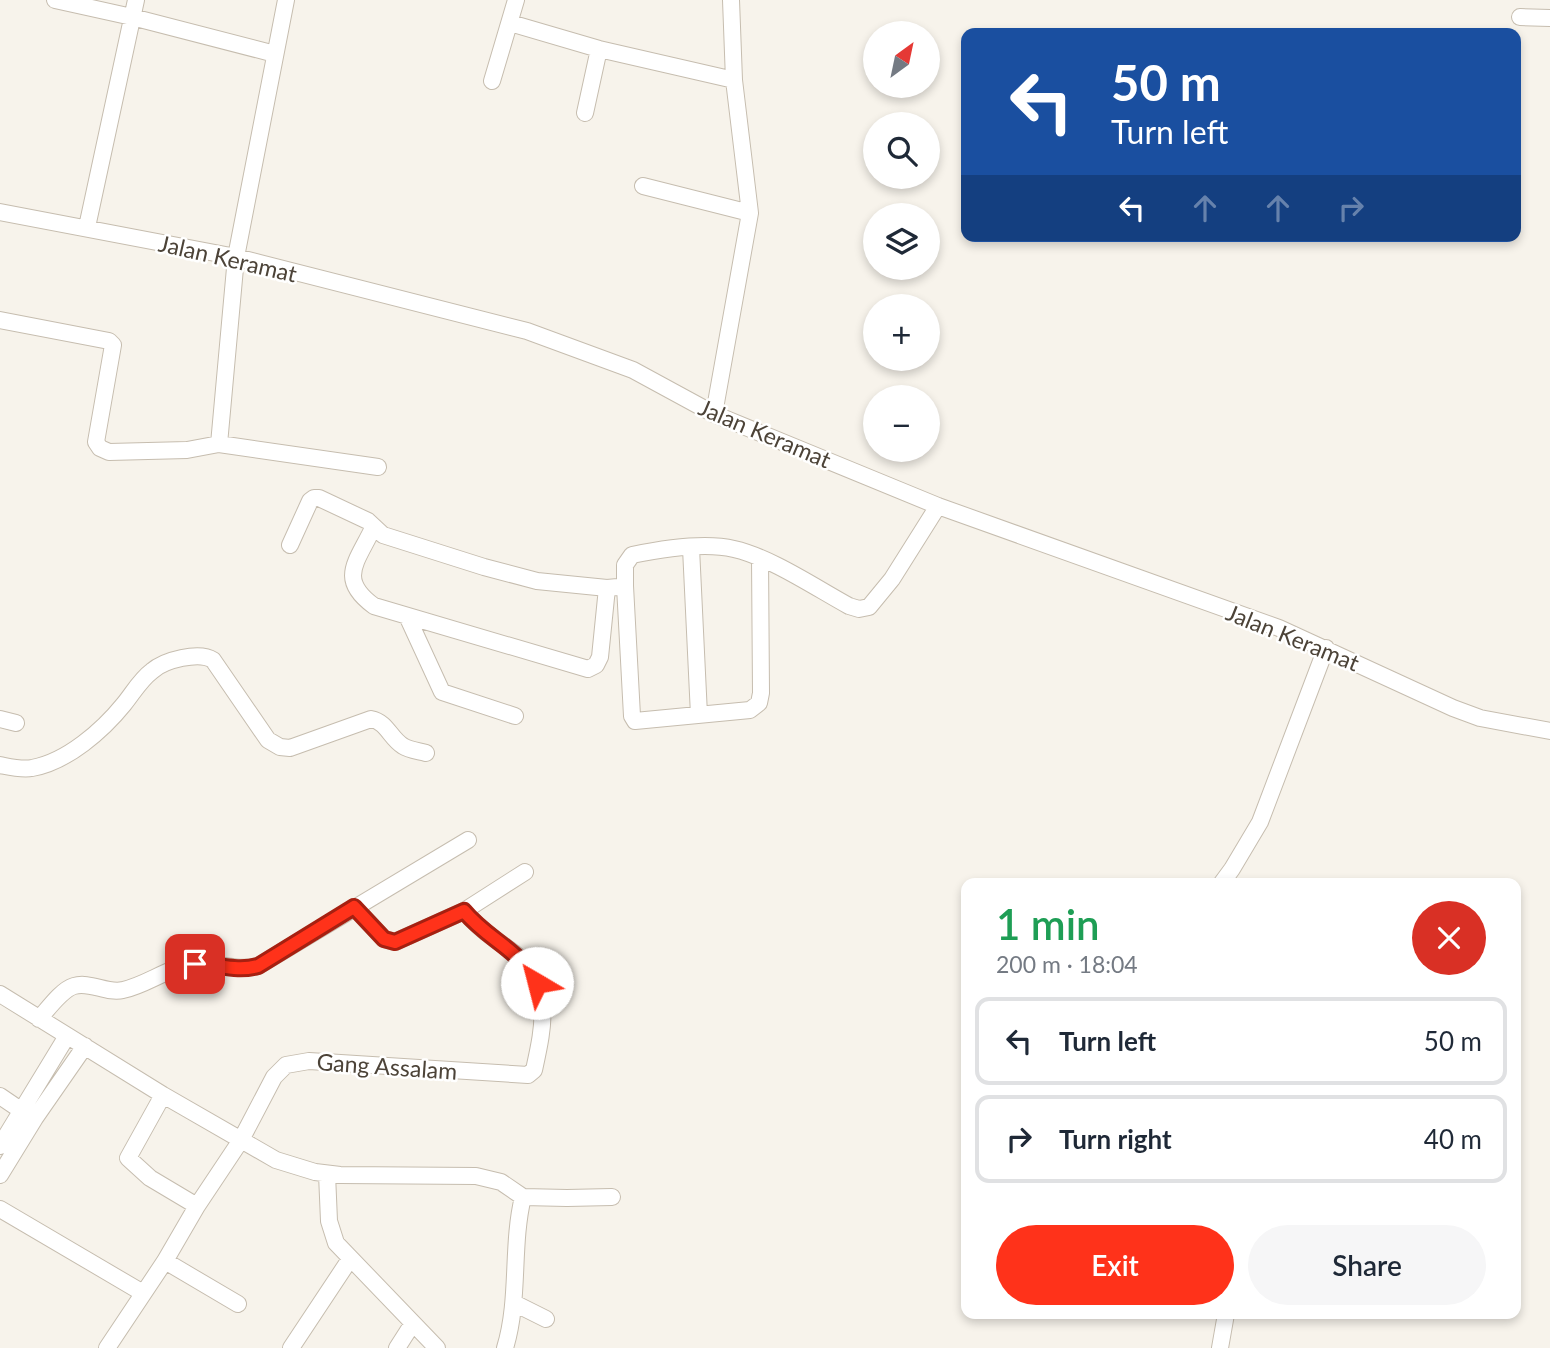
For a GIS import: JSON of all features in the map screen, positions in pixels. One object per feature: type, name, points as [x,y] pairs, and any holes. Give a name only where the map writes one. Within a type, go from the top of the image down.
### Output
[{"type":"street","points":[[55,0],[275,54]]},
{"type":"street","points":[[87,227],[135,0]]},
{"type":"street","points":[[219,443],[236,257],[286,0]]},
{"type":"street","points":[[492,81],[516,0]]},
{"type":"street","points":[[714,414],[750,212],[734,80],[731,0]]},
{"type":"street","points":[[1520,17],[1550,18]]},
{"type":"street","points":[[510,23],[599,49],[734,80]]},
{"type":"street","points":[[585,113],[599,49]]},
{"type":"street","points":[[643,186],[750,212]]},
{"type":"street","name":"Jalan Keramat","points":[[0,212],[236,257],[527,331],[633,370],[714,414],[938,506],[1279,628],[1452,708],[1480,718],[1550,731]]},
{"type":"street","points":[[0,320],[109,341],[113,345],[96,442],[100,448],[109,452],[187,450],[219,443],[378,467]]},
{"type":"street","points":[[290,545],[314,498],[319,498],[368,521],[383,535],[497,570],[537,580],[607,589],[625,586]]},
{"type":"street","points":[[760,558],[761,699],[755,707],[750,710],[638,721],[634,719],[625,586],[625,565],[632,555],[720,546],[735,549],[760,558],[859,609],[869,607],[892,579],[938,506]]},
{"type":"street","points":[[373,528],[352,573],[354,587],[374,607],[588,670],[596,665],[600,657],[607,589]]},
{"type":"street","points":[[691,548],[699,715]]},
{"type":"street","points":[[407,616],[442,692],[515,716]]},
{"type":"street","points":[[1225,878],[1260,822],[1326,648]]},
{"type":"street","points":[[0,765],[34,768],[64,755],[86,741],[122,706],[151,671],[163,664],[200,656],[213,660],[268,740],[280,747],[290,748],[371,719],[378,720],[405,747],[426,753]]},
{"type":"street","points":[[39,1019],[67,989],[75,985],[122,991],[175,968],[195,964],[213,964],[230,969],[258,966],[468,840]]},
{"type":"street","points":[[354,907],[384,939],[395,942],[464,911],[524,872]]},
{"type":"street","name":"Gang Assalam","points":[[107,1348],[241,1140],[274,1077],[286,1065],[296,1062],[528,1075],[534,1070],[544,1014],[543,996],[524,962],[488,936],[464,911]]},
{"type":"street","points":[[0,994],[163,1095],[276,1160],[327,1174],[476,1176],[501,1182],[523,1196],[612,1197]]},
{"type":"street","points":[[0,1146],[67,1036]]},
{"type":"street","points":[[0,1175],[85,1046]]},
{"type":"street","points":[[163,1095],[128,1158],[150,1178],[197,1206]]},
{"type":"street","points":[[0,1096],[22,1111]]},
{"type":"street","points":[[327,1174],[331,1234],[336,1243],[437,1348]]},
{"type":"street","points":[[505,1348],[514,1303],[517,1222],[523,1196]]},
{"type":"street","points":[[0,1209],[143,1293]]},
{"type":"street","points":[[290,1348],[350,1259]]},
{"type":"street","points":[[165,1261],[238,1304]]},
{"type":"street","points":[[514,1303],[546,1319]]},
{"type":"street","points":[[1220,1348],[1225,1319]]},
{"type":"street","points":[[397,1348],[413,1323]]},
{"type":"route","points":[[195,964],[213,964],[230,969],[258,966],[354,907],[390,942],[400,941],[464,911],[488,936],[524,962],[537,983]]}]
